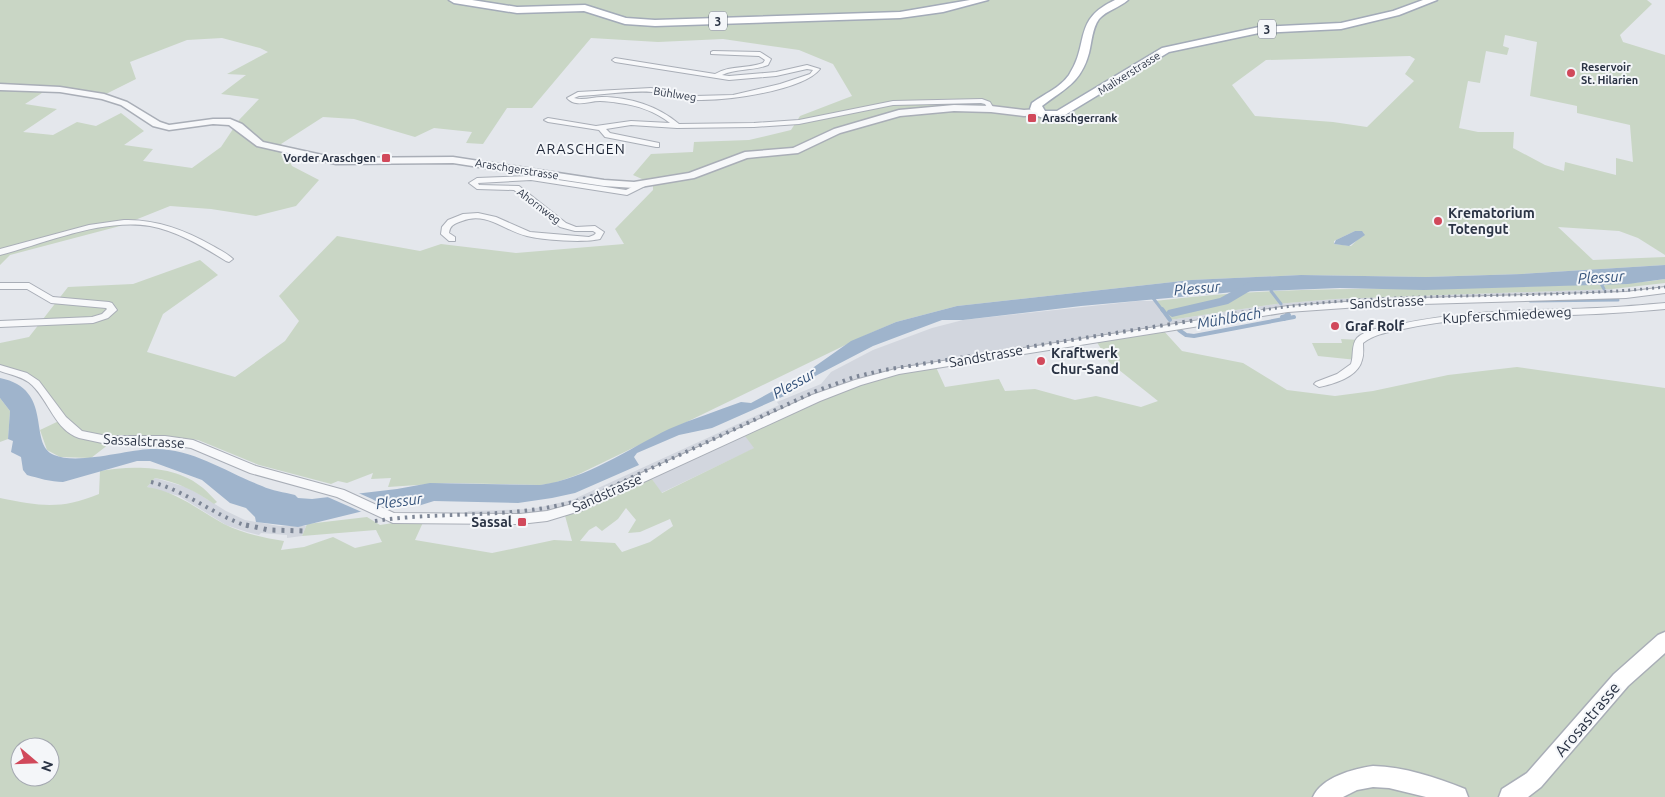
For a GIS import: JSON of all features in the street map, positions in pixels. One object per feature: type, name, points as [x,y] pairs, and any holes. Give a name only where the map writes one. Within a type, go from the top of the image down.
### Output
[{"type":"main road","name":"3","points":[[454,0],[517,10],[588,9],[625,21],[655,23],[900,15],[943,9],[983,0]]},
{"type":"main road","points":[[1039,112],[1036,109],[1036,105],[1062,89],[1075,74],[1082,60],[1087,30],[1094,18],[1105,8],[1123,0]]},
{"type":"main road","name":"Malixerstrasse","points":[[1039,112],[1050,115],[1061,113],[1127,75],[1156,54],[1166,50],[1259,30],[1341,26],[1396,13],[1432,0]]},
{"type":"main road","name":"Arosastrasse","points":[[1510,797],[1534,780],[1620,680],[1665,641]]},
{"type":"main road","points":[[1324,797],[1355,778],[1374,775],[1407,780],[1457,797]]},
{"type":"street","name":"Bühlweg","points":[[713,54],[762,55],[768,60],[760,67],[724,71],[716,76]]},
{"type":"street","name":"Bühlweg","points":[[615,60],[729,78],[772,75],[809,67],[818,70],[812,75],[782,86],[738,96],[699,98],[656,90],[635,90],[579,93],[570,98],[575,102],[601,99],[631,104],[655,111],[676,126]]},
{"type":"street","name":"Araschgerstrasse","points":[[0,86],[66,90],[102,96],[130,106],[163,126],[232,122],[241,126],[257,143],[336,161],[453,160],[609,184],[643,185],[700,173],[745,155],[795,151],[837,131],[893,114],[935,109],[991,109],[1024,113],[1039,112]]},
{"type":"street","points":[[548,120],[601,128],[631,123],[676,126],[793,123],[882,104],[910,101],[982,100],[988,102],[991,109]]},
{"type":"street","points":[[601,128],[608,135],[656,145]]},
{"type":"street","name":"Ahornweg","points":[[452,239],[445,234],[447,225],[454,220],[470,216],[488,217],[516,230],[538,235],[589,239],[597,236],[600,232],[595,228],[575,228],[563,225],[516,188],[480,187],[473,185],[479,180],[531,178],[627,193],[643,185]]},
{"type":"street","points":[[0,252],[110,224],[136,222],[184,234],[229,259]]},
{"type":"street","points":[[0,286],[28,286],[51,300],[100,303],[109,305],[112,310],[105,316],[93,320],[0,324]]},
{"type":"street","name":"Sandstrasse","points":[[388,516],[520,519],[564,512],[589,503],[831,391],[874,377],[930,366],[1296,309],[1388,302],[1626,295],[1665,290]]},
{"type":"street","name":"Kupferschmiedeweg","points":[[1319,384],[1330,381],[1354,367],[1357,360],[1358,344],[1366,336],[1416,322],[1470,314],[1601,311],[1665,306]]},
{"type":"street","name":"Sassalstrasse","points":[[0,368],[24,375],[36,383],[62,420],[74,431],[86,436],[107,440],[185,442],[260,472],[340,493],[388,516]]},
{"type":"shaded area","points":[[1612,289],[1618,295],[1328,305],[899,371],[755,448],[661,493],[649,475],[547,516],[466,516],[468,511],[532,509],[572,500],[779,405],[777,402],[821,384],[831,372],[873,350],[932,328],[963,320],[1138,301],[1155,301],[1170,320],[1276,304],[1335,299]]},
{"type":"shaded area","points":[[155,478],[189,488],[226,511],[245,520],[279,526],[306,526],[302,536],[287,538],[287,535],[261,533],[259,535],[247,532],[226,525],[179,496],[147,487]]},
{"type":"green space","points":[[0,0],[1647,0],[1652,4],[1620,35],[1623,42],[1665,55],[1665,255],[1638,238],[1619,231],[1558,227],[1593,260],[1665,257],[1665,265],[1522,274],[1426,277],[1301,275],[1191,280],[957,306],[896,322],[577,475],[554,483],[540,485],[447,483],[388,487],[391,478],[371,479],[373,473],[347,483],[338,481],[331,484],[259,465],[198,440],[168,436],[165,440],[113,441],[91,458],[60,457],[47,450],[40,430],[61,420],[36,383],[0,368],[0,343],[29,337],[68,287],[133,284],[200,260],[218,275],[163,314],[147,352],[235,377],[285,341],[299,321],[279,296],[337,236],[420,251],[441,244],[516,253],[624,244],[615,229],[653,190],[653,184],[633,175],[651,154],[693,152],[694,142],[749,140],[791,130],[800,116],[852,96],[833,64],[799,50],[723,39],[658,42],[591,38],[532,108],[507,108],[483,144],[466,143],[472,132],[434,128],[415,137],[354,119],[323,117],[281,144],[292,166],[319,180],[296,206],[256,216],[211,209],[170,206],[120,226],[10,255],[0,265]],"holes":[[[1505,35],[1537,42],[1530,96],[1577,106],[1577,113],[1630,125],[1633,162],[1616,158],[1616,175],[1565,162],[1564,171],[1545,165],[1513,148],[1514,132],[1478,132],[1459,128],[1468,81],[1480,83],[1486,51],[1507,55],[1509,48],[1503,46]],[[222,38],[268,52],[227,74],[246,75],[221,94],[259,99],[239,120],[221,147],[192,168],[143,161],[153,149],[124,145],[144,131],[121,113],[96,126],[77,122],[53,135],[23,132],[57,109],[25,104],[48,89],[102,96],[136,79],[130,62],[187,40]],[[1410,56],[1415,59],[1405,74],[1414,81],[1367,127],[1333,122],[1255,116],[1232,85],[1266,60]],[[1355,231],[1364,233],[1351,246],[1334,244],[1334,241]]]},
{"type":"green space","points":[[1665,279],[1665,283],[1612,289],[1335,299],[1276,304],[1170,320],[1155,301],[1251,292],[1603,284]]},
{"type":"green space","points":[[1162,329],[1182,351],[1243,363],[1287,390],[1335,396],[1373,391],[1448,375],[1517,367],[1665,388],[1665,797],[0,797],[0,498],[50,505],[73,502],[99,494],[100,471],[126,468],[153,469],[167,471],[192,480],[217,502],[214,504],[186,488],[155,478],[147,487],[178,497],[231,527],[253,535],[284,541],[281,550],[304,547],[333,537],[355,548],[382,542],[376,530],[302,536],[307,524],[367,517],[380,525],[425,518],[415,540],[492,553],[554,540],[572,541],[564,512],[649,475],[662,493],[754,448],[742,432],[839,388],[935,365],[945,387],[999,379],[1005,391],[1035,389],[1075,400],[1096,396],[1141,407],[1158,401],[1109,362],[1095,339]],"holes":[[[626,508],[636,520],[628,533],[640,532],[670,519],[673,526],[650,542],[622,552],[615,543],[580,541],[589,530],[596,526],[602,531],[618,519]]]},
{"type":"green space","points":[[1341,339],[1361,340],[1357,360],[1318,356],[1312,343],[1342,343]]},
{"type":"green space","points":[[0,398],[10,411],[8,439],[0,442]]},
{"type":"water","points":[[1355,231],[1362,231],[1365,235],[1349,246],[1334,244],[1336,240]]},
{"type":"water","name":"Plessur","points":[[1665,265],[1665,279],[1628,284],[1424,290],[1340,288],[1234,292],[1081,306],[963,320],[942,320],[873,346],[798,385],[791,393],[712,428],[679,435],[637,453],[634,457],[639,465],[575,493],[518,503],[434,501],[418,506],[392,504],[298,527],[256,522],[255,517],[246,508],[230,503],[202,480],[150,461],[137,461],[63,482],[49,481],[27,475],[23,470],[21,457],[11,452],[13,441],[8,439],[10,411],[0,398],[0,378],[17,384],[28,393],[38,416],[42,440],[46,449],[54,455],[64,458],[88,458],[140,450],[166,449],[194,456],[266,488],[295,495],[298,498],[312,499],[397,489],[430,483],[540,485],[574,477],[669,429],[687,422],[741,402],[751,403],[804,374],[851,341],[896,322],[957,306],[1191,280],[1301,275],[1426,277],[1522,274]]},
{"type":"pier","points":[[354,491],[388,508],[364,513],[323,495]]},
{"type":"waterway","name":"Mühlbach","points":[[1599,280],[1604,289]]},
{"type":"waterway","name":"Plessur","points":[[1172,313],[1224,301],[1251,285]]},
{"type":"waterway","name":"Mühlbach","points":[[1272,287],[1271,291],[1281,304]]},
{"type":"waterway","name":"Mühlbach","points":[[1153,298],[1163,311]]},
{"type":"waterway","name":"Mühlbach","points":[[1530,301],[1618,300]]},
{"type":"waterway","name":"Mühlbach","points":[[1162,309],[1170,320]]},
{"type":"waterway","name":"Mühlbach","points":[[1284,319],[1282,317],[1289,315],[1287,313]]},
{"type":"waterway","name":"Mühlbach","points":[[1284,319],[1294,317]]},
{"type":"waterway","name":"Mühlbach","points":[[1179,330],[1186,335],[1194,336],[1284,319]]},
{"type":"railway","points":[[1257,311],[1359,300],[1563,294],[1665,287]]},
{"type":"railway","points":[[375,521],[512,512],[566,504],[592,496],[816,391],[854,377],[884,370],[1265,309]]},
{"type":"railway","points":[[151,482],[177,491],[225,517],[251,527]]},
{"type":"railway","points":[[246,525],[269,530],[304,531]]},
{"type":"place","name":"Reservoir St. Hilarien","points":[[1571,73]]},
{"type":"place","name":"Araschgerrank","points":[[1032,118]]},
{"type":"place","name":"Vorder Araschgen","points":[[386,158]]},
{"type":"place","name":"Krematorium Totengut","points":[[1438,221]]},
{"type":"place","name":"Graf Rolf","points":[[1335,326]]},
{"type":"place","name":"Kraftwerk Chur-Sand","points":[[1041,361]]},
{"type":"place","name":"Sassal","points":[[522,522]]},
{"type":"district","name":"ARASCHGEN","points":[[581,149]]}]
